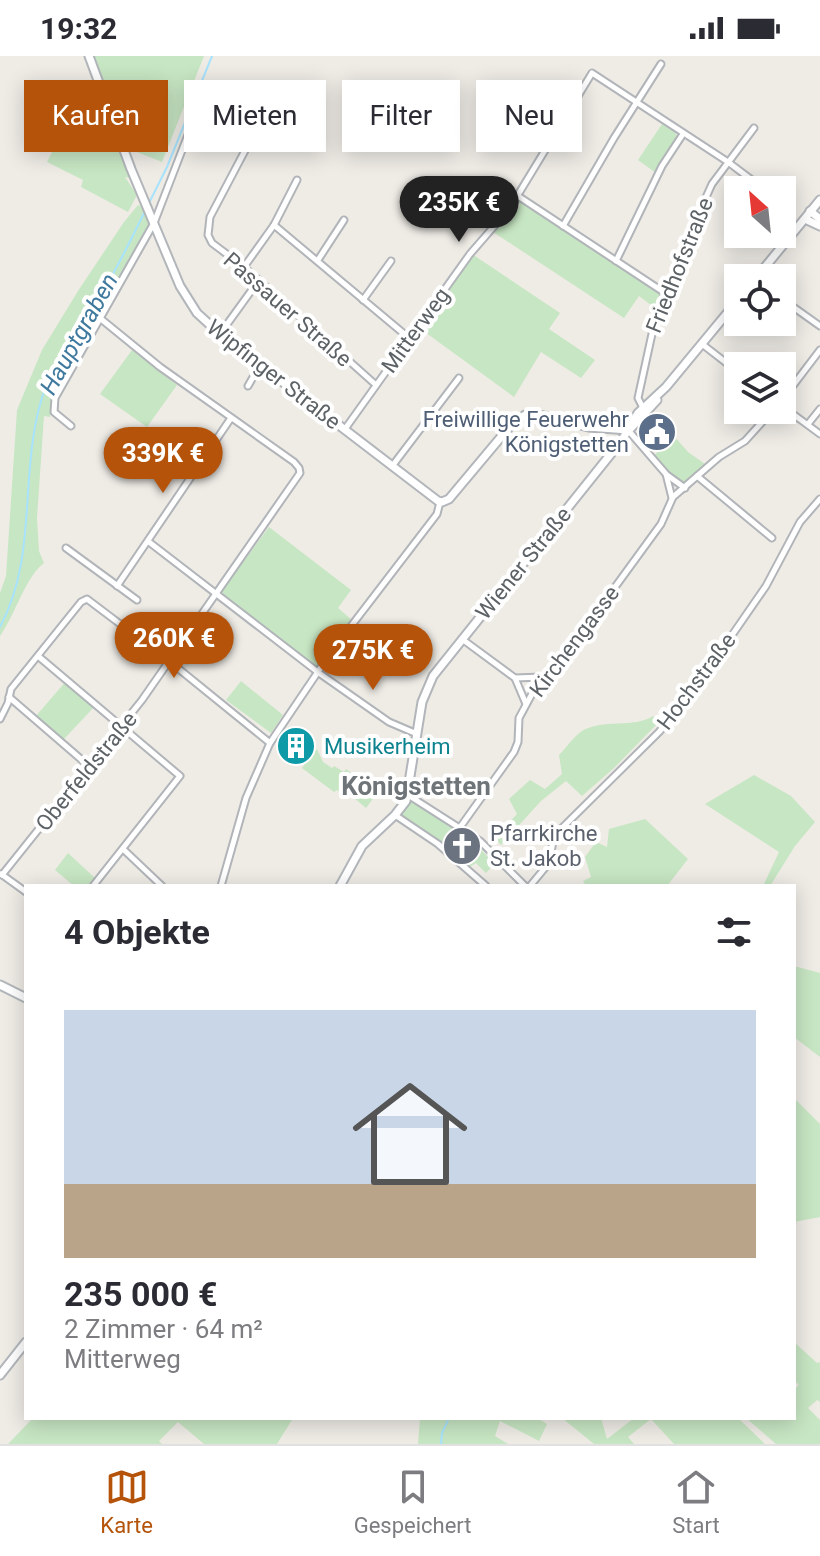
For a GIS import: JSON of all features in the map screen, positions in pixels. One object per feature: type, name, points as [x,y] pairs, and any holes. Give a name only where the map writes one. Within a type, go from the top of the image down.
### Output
[{"type":"main road","name":"Wipfinger Straße","points":[[89,56],[154,222],[189,302],[200,317],[440,502]]},
{"type":"main road","points":[[768,264],[820,200]]},
{"type":"main road","points":[[810,211],[820,219]]},
{"type":"main road","points":[[805,219],[820,226]]},
{"type":"main road","name":"Wiener Straße","points":[[408,795],[422,702],[428,685],[628,430],[724,317]]},
{"type":"main road","points":[[440,502],[449,499],[511,425],[525,415],[540,415],[583,426],[628,430]]},
{"type":"main road","points":[[341,884],[362,846],[395,815],[408,795]]},
{"type":"main road","points":[[0,985],[24,997]]},
{"type":"main road","points":[[0,1375],[24,1345]]},
{"type":"street","points":[[563,226],[661,64]]},
{"type":"street","name":"Mitterweg","points":[[345,429],[470,254],[518,196],[592,73],[636,102]]},
{"type":"street","points":[[636,102],[746,176]]},
{"type":"street","name":"Friedhofstraße","points":[[645,410],[638,398],[651,333],[665,293],[712,184],[754,128]]},
{"type":"street","points":[[616,261],[662,166],[683,134]]},
{"type":"street","points":[[71,426],[54,412],[55,398],[154,222],[184,145]]},
{"type":"street","name":"Passauer Straße","points":[[244,152],[210,217],[208,235],[217,248],[244,267],[376,385]]},
{"type":"street","points":[[244,267],[274,225],[297,180]]},
{"type":"street","points":[[518,196],[665,293]]},
{"type":"street","points":[[318,260],[344,220]]},
{"type":"street","points":[[274,225],[409,338]]},
{"type":"street","points":[[363,300],[391,261]]},
{"type":"street","points":[[220,334],[259,280]]},
{"type":"street","points":[[796,309],[820,326]]},
{"type":"street","points":[[101,319],[231,418],[117,586]]},
{"type":"street","points":[[702,344],[724,361]]},
{"type":"street","points":[[796,382],[820,350]]},
{"type":"street","points":[[248,386],[260,365]]},
{"type":"street","points":[[393,465],[459,378]]},
{"type":"street","points":[[808,424],[820,409]]},
{"type":"street","points":[[796,416],[820,434]]},
{"type":"street","name":"Oberfeldstraße","points":[[1,874],[122,727],[295,483],[299,468],[231,418]]},
{"type":"street","name":"Kirchengasse","points":[[461,826],[514,752],[518,742],[519,718],[543,676],[587,626],[661,524],[672,499],[697,476],[745,441],[760,424]]},
{"type":"street","points":[[628,430],[666,474],[685,488]]},
{"type":"street","points":[[666,474],[672,499]]},
{"type":"street","points":[[697,476],[772,538]]},
{"type":"street","name":"Hochstraße","points":[[523,884],[549,863],[554,836],[659,732],[690,696],[766,586],[800,522],[820,499]]},
{"type":"street","points":[[222,884],[246,798],[270,743],[332,651],[437,514],[440,502]]},
{"type":"street","points":[[149,542],[319,673],[389,722],[417,734]]},
{"type":"street","points":[[66,548],[137,600]]},
{"type":"street","points":[[0,719],[11,689],[81,602],[87,599],[270,743]]},
{"type":"street","points":[[462,639],[515,678],[526,705]]},
{"type":"street","points":[[38,656],[180,776],[95,884]]},
{"type":"street","points":[[515,678],[543,676]]},
{"type":"street","points":[[9,697],[90,767]]},
{"type":"street","points":[[408,795],[461,826],[480,841],[521,884]]},
{"type":"street","points":[[395,815],[438,844],[484,884]]},
{"type":"street","points":[[123,849],[160,884]]},
{"type":"street","points":[[1,874],[24,891]]},
{"type":"green space","points":[[93,56],[204,56],[194,80],[184,80],[184,106],[168,147],[168,80],[103,80]]},
{"type":"green space","points":[[662,124],[676,133],[677,139],[656,173],[638,160]]},
{"type":"green space","points":[[52,152],[120,152],[130,178],[125,177],[137,195],[128,212],[81,187],[83,180],[47,162]]},
{"type":"green space","points":[[137,152],[166,152],[162,162]]},
{"type":"green space","points":[[519,199],[662,296],[655,308],[639,296],[624,318],[493,232],[511,210],[515,213],[520,205],[517,202]]},
{"type":"green space","points":[[138,205],[143,207],[149,226],[53,394],[50,417],[44,416],[37,518],[39,551],[44,563],[32,577],[0,636],[0,593],[6,576],[17,410],[42,350],[78,291]]},
{"type":"green space","points":[[472,254],[560,313],[549,329],[595,360],[581,378],[541,352],[514,397],[418,327]]},
{"type":"green space","points":[[132,350],[177,385],[147,427],[100,394]]},
{"type":"green space","points":[[673,435],[688,452],[705,464],[683,485],[653,457]]},
{"type":"green space","points":[[269,527],[351,590],[338,608],[352,620],[317,668],[221,592]]},
{"type":"green space","points":[[203,618],[222,633],[207,653],[200,648],[188,665],[177,657]]},
{"type":"green space","points":[[67,680],[96,705],[63,740],[36,716]]},
{"type":"green space","points":[[241,681],[283,715],[271,733],[226,700]]},
{"type":"green space","points":[[653,716],[659,722],[582,796],[566,781],[541,801],[501,845],[491,833],[499,825],[504,828],[517,814],[509,799],[530,780],[545,789],[562,774],[559,755],[582,731],[600,725],[637,722]]},
{"type":"green space","points":[[317,749],[323,762],[344,772],[346,769],[378,792],[366,808],[347,792],[343,795],[337,790],[334,792],[302,768]]},
{"type":"green space","points":[[754,775],[791,796],[815,822],[795,846],[771,884],[764,884],[779,852],[705,804]]},
{"type":"green space","points":[[408,795],[485,847],[482,851],[495,863],[486,873],[476,863],[468,868],[395,815]]},
{"type":"green space","points":[[645,819],[688,859],[669,884],[585,884],[583,881],[591,877],[585,857],[596,842],[607,847],[609,829]]},
{"type":"green space","points":[[68,853],[96,879],[92,884],[72,884],[55,870]]},
{"type":"green space","points":[[796,967],[820,973],[820,1057],[796,1039]]},
{"type":"green space","points":[[796,1100],[820,1124],[820,1217],[796,1222]]},
{"type":"green space","points":[[796,1344],[817,1363],[820,1362],[820,1402],[817,1400],[808,1408],[820,1420],[820,1444],[776,1444],[748,1420],[796,1420],[796,1388],[799,1385],[796,1382]]},
{"type":"green space","points":[[31,1420],[292,1420],[277,1444],[204,1444],[178,1422],[159,1441],[162,1444],[8,1444]]},
{"type":"green space","points":[[420,1420],[540,1420],[547,1424],[539,1441],[500,1421],[495,1436],[508,1444],[418,1444]]},
{"type":"green space","points":[[564,1420],[602,1420],[607,1439],[631,1420],[650,1420],[628,1437],[634,1444],[594,1444]]},
{"type":"green space","points":[[652,1420],[740,1420],[765,1444],[674,1444]]},
{"type":"waterway","name":"Hauptgraben","points":[[149,203],[212,56]]},
{"type":"waterway","name":"Hauptgraben","points":[[0,627],[12,600],[19,572],[34,430],[45,389],[92,311],[146,209]]},
{"type":"waterway","points":[[441,1444],[448,1420]]},
{"type":"place","name":"Freiwillige Feuerwehr Königstetten","points":[[657,432]]},
{"type":"place","name":"Musikerheim","points":[[296,746]]},
{"type":"place","name":"Pfarrkirche St. Jakob","points":[[462,846]]},
{"type":"district","name":"Königstetten","points":[[416,786]]}]
